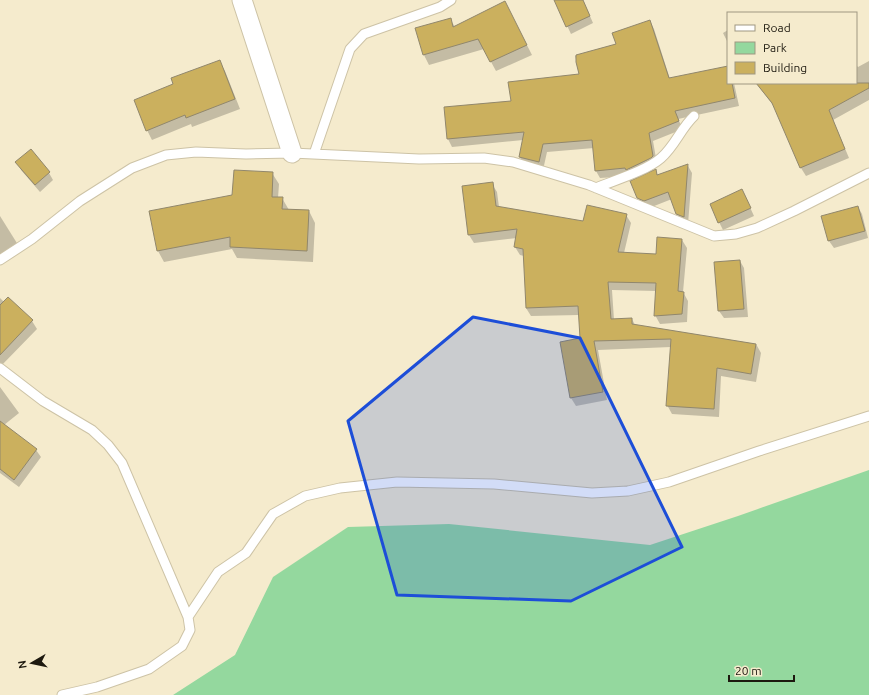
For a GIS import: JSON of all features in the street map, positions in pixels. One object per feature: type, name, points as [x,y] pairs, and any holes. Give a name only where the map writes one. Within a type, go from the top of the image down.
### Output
[{"type":"street","points":[[242,0],[292,153]]},
{"type":"lane","points":[[314,154],[350,49],[364,34],[440,7],[451,0]]},
{"type":"lane","points":[[596,188],[648,166],[662,158],[679,136],[686,124],[694,116]]},
{"type":"lane","points":[[0,260],[32,238],[80,201],[132,168],[166,155],[196,152],[246,154],[292,153],[419,158],[484,158],[513,162],[596,188],[714,236],[736,234],[757,228],[869,174]]},
{"type":"lane","points":[[0,368],[43,401],[92,430],[108,444],[122,463],[188,617],[190,630],[182,646],[149,669],[98,687],[62,695]]},
{"type":"lane","points":[[188,617],[218,572],[246,553],[273,514],[305,496],[340,488],[397,482],[494,484],[592,493],[628,492],[669,482],[869,416]]},
{"type":"highlighted area","points":[[473,317],[580,338],[682,547],[571,601],[397,595],[348,421]]},
{"type":"green space","points":[[869,470],[869,695],[173,695],[235,655],[273,577],[348,527],[449,524],[650,545]]},
{"type":"building","points":[[554,0],[583,0],[590,16],[566,27]]},
{"type":"building","points":[[505,1],[527,45],[490,62],[478,39],[423,55],[415,28],[451,18],[453,27]]},
{"type":"building","points":[[650,20],[669,78],[727,66],[727,84],[732,84],[735,98],[675,111],[679,121],[649,133],[653,156],[626,170],[625,168],[595,171],[592,140],[543,144],[539,162],[519,157],[524,132],[447,139],[444,107],[511,101],[508,82],[579,74],[576,55],[616,44],[612,33]]},
{"type":"building","points":[[220,60],[235,99],[186,118],[185,115],[146,131],[134,100],[173,84],[171,78]]},
{"type":"building","points":[[869,83],[869,88],[829,110],[845,149],[800,168],[772,103],[757,84]]},
{"type":"building","points":[[31,149],[50,172],[35,185],[15,162]]},
{"type":"building","points":[[688,164],[684,217],[676,214],[668,192],[644,201],[637,198],[630,181],[656,169],[657,175]]},
{"type":"building","points":[[234,170],[273,172],[272,197],[283,197],[282,209],[309,210],[307,251],[230,247],[230,237],[157,251],[149,211],[232,195]]},
{"type":"building","points":[[493,182],[496,206],[583,221],[587,205],[627,214],[618,252],[656,254],[657,237],[682,239],[678,291],[684,292],[682,314],[654,316],[656,283],[608,282],[611,319],[632,318],[632,324],[756,344],[751,374],[717,368],[714,409],[666,406],[671,339],[594,341],[603,392],[570,398],[560,342],[580,338],[578,306],[526,308],[523,249],[514,247],[517,229],[468,235],[462,186]]},
{"type":"building","points":[[742,189],[751,208],[718,223],[710,204]]},
{"type":"building","points":[[858,206],[865,231],[828,241],[821,216]]},
{"type":"building","points":[[740,260],[744,309],[718,311],[714,262]]},
{"type":"building","points":[[8,297],[33,320],[0,355],[0,305]]},
{"type":"building","points":[[0,421],[37,449],[14,480],[0,469]]}]
